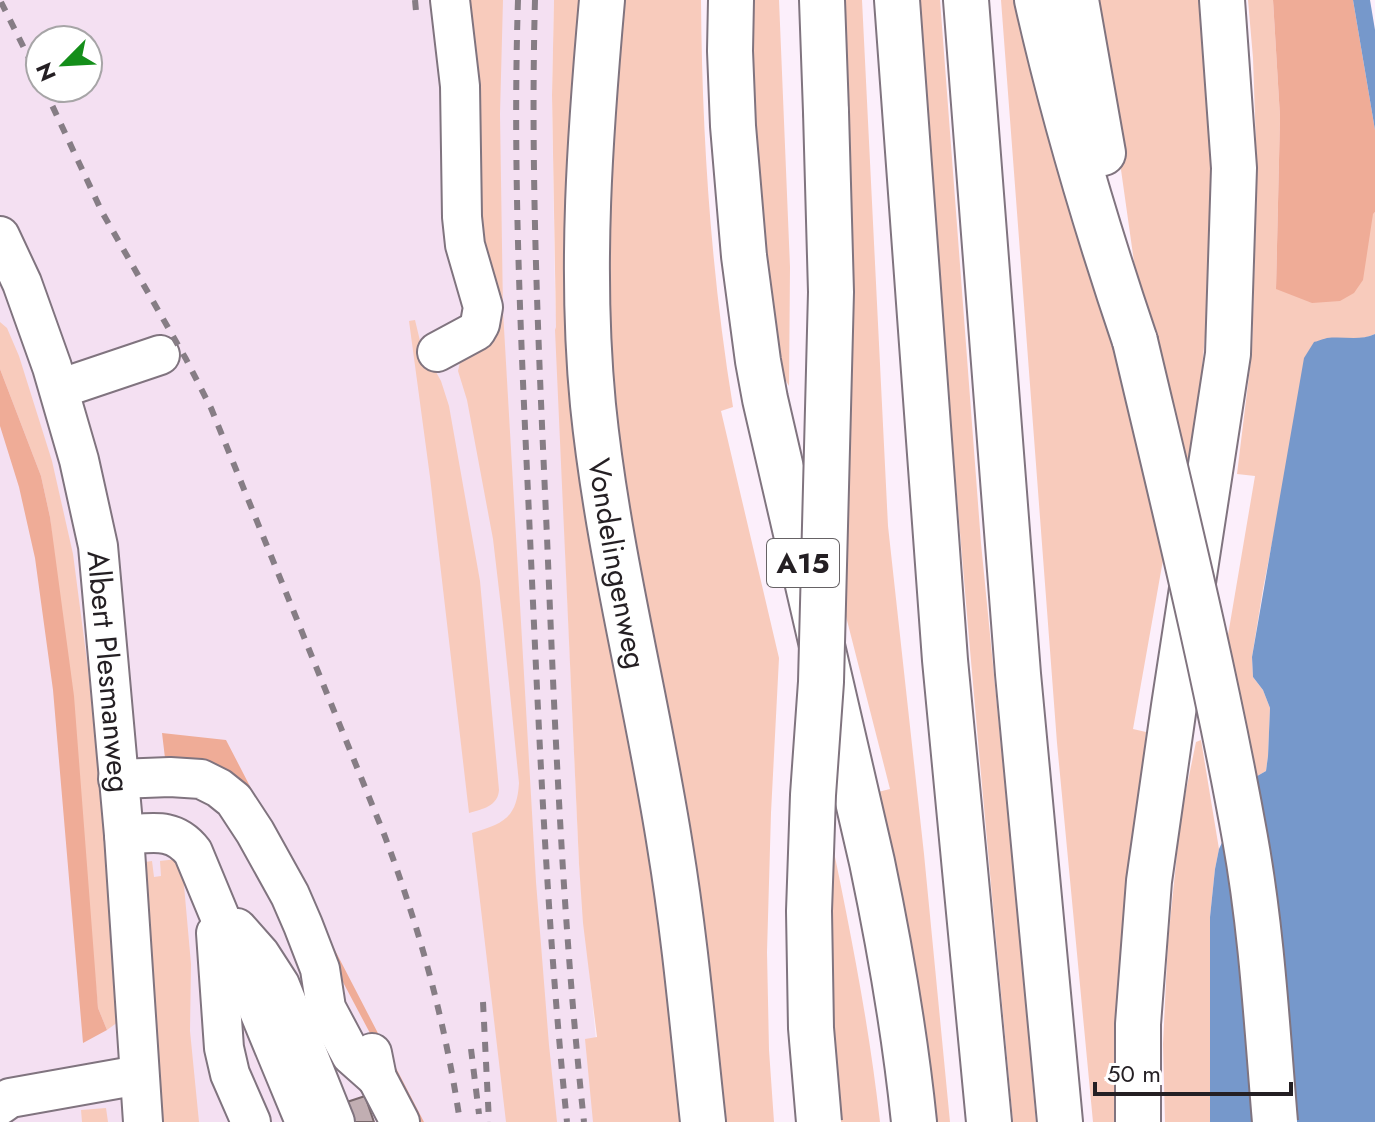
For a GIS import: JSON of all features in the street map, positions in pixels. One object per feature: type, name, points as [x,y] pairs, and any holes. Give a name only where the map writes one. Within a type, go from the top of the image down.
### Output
[{"type":"main road","name":"Vondelingenweg","points":[[602,0],[592,108],[589,191],[589,341],[593,403],[608,519],[670,845],[703,1122]]},
{"type":"main road","name":"A15","points":[[731,0],[733,126],[744,256],[758,361],[875,876],[899,1009],[914,1122]]},
{"type":"main road","name":"A15","points":[[819,1122],[811,1028],[809,937],[813,795],[823,635],[831,322],[822,0]]},
{"type":"main road","points":[[897,0],[945,660],[989,1122]]},
{"type":"main road","points":[[966,0],[1017,658],[1060,1122]]},
{"type":"main road","points":[[1037,0],[1102,243],[1135,341]]},
{"type":"main road","points":[[1076,0],[1135,341],[1207,647],[1245,841],[1260,950],[1275,1122]]},
{"type":"main road","points":[[1138,1122],[1138,1024],[1149,881],[1228,354],[1234,168],[1222,0]]},
{"type":"street","points":[[437,352],[476,331],[483,307],[465,245],[460,86],[450,0]]},
{"type":"street","name":"Albert Plesmanweg","points":[[0,236],[11,286],[59,389],[98,546],[124,835],[143,1122]]},
{"type":"street","points":[[59,389],[160,355]]},
{"type":"street","points":[[118,779],[201,779],[234,800],[290,895],[320,969],[348,1004],[370,1045],[377,1078],[400,1122]]},
{"type":"street","points":[[124,835],[157,832],[174,835],[186,842],[193,852],[305,1122]]},
{"type":"street","points":[[214,902],[226,1059],[251,1122]]},
{"type":"street","points":[[214,902],[272,970],[335,1122]]},
{"type":"street","points":[[220,998],[274,1122]]},
{"type":"street","points":[[0,1087],[139,1062]]},
{"type":"street","points":[[0,1105],[10,1098],[139,1062]]},
{"type":"shaded area","points":[[0,0],[554,0],[555,291],[579,864],[604,1122],[0,1122]]},
{"type":"shaded area","points":[[459,0],[503,0],[500,114],[503,311],[536,882],[557,1122],[506,1122],[472,833],[506,818],[515,804],[519,783],[493,539],[467,400],[458,371],[481,268]]},
{"type":"shaded area","points":[[554,0],[587,0],[625,663],[690,1122],[593,1122],[585,1039],[597,1037],[579,864],[555,330]]},
{"type":"shaded area","points":[[621,0],[701,0],[709,204],[733,407],[721,411],[779,658],[767,952],[774,1122],[724,1122],[620,468],[605,276]]},
{"type":"shaded area","points":[[750,0],[779,0],[790,267],[789,386],[782,374],[753,210]]},
{"type":"shaded area","points":[[830,0],[862,0],[888,526],[950,1122],[936,1122],[878,792],[890,789],[838,585]]},
{"type":"shaded area","points":[[920,0],[940,0],[981,543],[1036,1122],[1013,1122],[951,421]]},
{"type":"shaded area","points":[[1001,0],[1024,0],[1133,416],[1163,560],[1133,729],[1146,732],[1122,968],[1122,1122],[1093,1122],[1057,743]]},
{"type":"shaded area","points":[[1097,0],[1204,0],[1211,122],[1209,296],[1190,463],[1183,463],[1139,297]]},
{"type":"shaded area","points":[[1248,0],[1273,0],[1280,117],[1276,289],[1375,212],[1375,334],[1358,339],[1327,338],[1277,518],[1252,657],[1253,677],[1263,690],[1270,708],[1268,756],[1266,771],[1252,779],[1226,647],[1255,476],[1237,474],[1252,351],[1257,176]]},
{"type":"shaded area","points":[[1273,0],[1353,0],[1375,130],[1375,212],[1363,280],[1354,293],[1340,301],[1312,303],[1276,289],[1280,117]]},
{"type":"shaded area","points":[[415,320],[421,345],[441,381],[449,406],[480,581],[499,790],[493,803],[469,813],[409,321]]},
{"type":"shaded area","points":[[0,322],[7,328],[19,356],[52,461],[73,554],[88,669],[121,1008],[118,1022],[107,1030],[98,1008],[50,517],[41,476],[0,369]]},
{"type":"shaded area","points":[[0,369],[41,476],[50,517],[74,696],[98,1008],[107,1030],[83,1043],[53,690],[35,558],[19,487],[0,426]]},
{"type":"shaded area","points":[[162,733],[226,740],[424,1122],[417,1122],[235,778],[211,763],[165,758]]},
{"type":"shaded area","points":[[1201,740],[1219,849],[1210,917],[1210,1122],[1165,1122],[1163,1044],[1168,941],[1181,815],[1196,742]]},
{"type":"shaded area","points":[[824,804],[863,1002],[880,1122],[831,1122]]},
{"type":"shaded area","points":[[177,859],[182,863],[191,964],[190,1031],[199,1122],[156,1122],[145,986],[145,862],[152,861],[154,877],[161,876],[160,861]]},
{"type":"shaded area","points":[[106,1108],[108,1122],[82,1122],[81,1110]]},
{"type":"water","points":[[1353,0],[1370,0],[1375,30],[1375,130]]},
{"type":"water","points":[[1375,334],[1375,1122],[1210,1122],[1210,917],[1215,869],[1219,849],[1252,779],[1266,771],[1270,708],[1263,690],[1253,677],[1252,657],[1304,358],[1314,342]]},
{"type":"building","points":[[365,1096],[374,1122],[353,1122],[347,1102]]},
{"type":"railway","points":[[415,0],[416,11]]},
{"type":"railway","points":[[518,0],[517,201],[524,403],[544,830],[567,1122]]},
{"type":"railway","points":[[535,0],[536,268],[553,684],[565,903],[584,1122]]},
{"type":"railway","points":[[1,2],[24,48]]},
{"type":"railway","points":[[51,104],[102,212],[211,408],[384,834],[430,976],[460,1122]]},
{"type":"railway","points":[[483,1002],[489,1122]]},
{"type":"railway","points":[[471,1049],[479,1114]]}]
